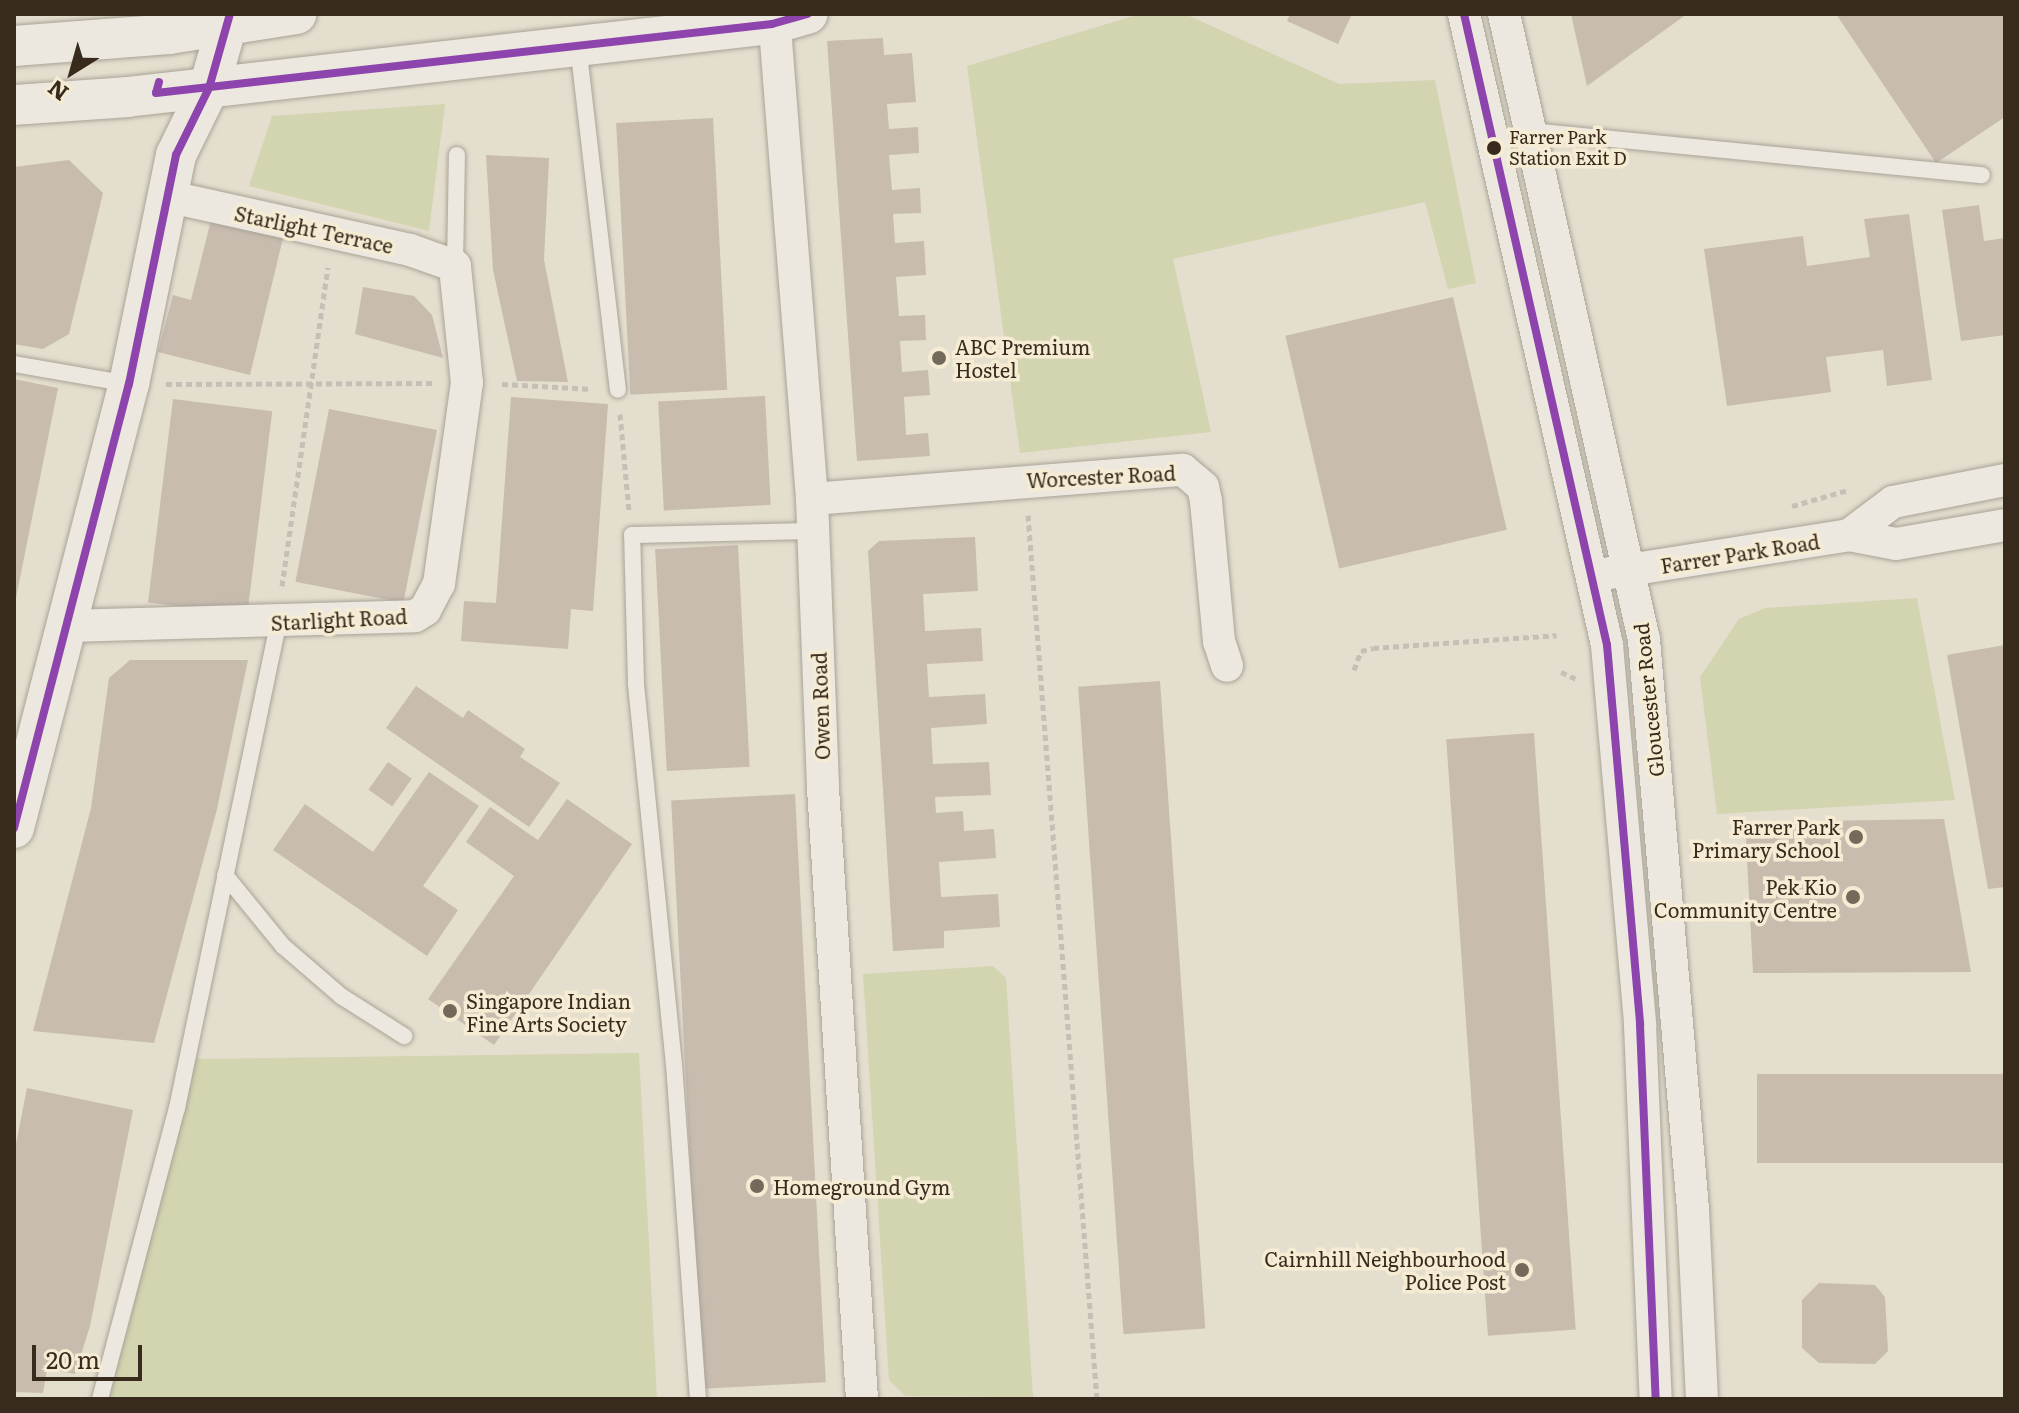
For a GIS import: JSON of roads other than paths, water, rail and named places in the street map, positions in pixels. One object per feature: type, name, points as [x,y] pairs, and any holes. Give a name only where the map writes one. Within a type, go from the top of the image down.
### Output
[{"type":"street","points":[[14,46],[171,24],[296,14]]},
{"type":"street","name":"Gloucester Road","points":[[1464,14],[1607,645],[1640,1025],[1656,1399]]},
{"type":"street","name":"Gloucester Road","points":[[1504,14],[1644,640],[1681,1049],[1702,1399]]},
{"type":"street","points":[[14,105],[209,88],[783,17]]},
{"type":"street","name":"Owen Road","points":[[783,17],[812,499],[823,788],[862,1399]]},
{"type":"street","points":[[14,828],[129,384],[171,197],[176,155],[209,88],[228,20]]},
{"type":"street","points":[[171,24],[156,93],[176,155]]},
{"type":"street","name":"Starlight Terrace","points":[[171,197],[333,233],[455,266]]},
{"type":"street","name":"Starlight Road","points":[[67,626],[278,623],[415,616],[425,610],[439,584],[467,383],[455,266]]},
{"type":"street","name":"Worcester Road","points":[[812,499],[1170,470],[1194,476],[1206,501],[1219,641],[1227,666]]},
{"type":"street","name":"Farrer Park Road","points":[[1849,535],[1893,502],[2005,480]]},
{"type":"street","name":"Farrer Park Road","points":[[1591,575],[1849,535],[1896,544],[2005,525]]},
{"type":"lane","points":[[577,43],[618,390]]},
{"type":"lane","points":[[1531,131],[1982,175]]},
{"type":"lane","name":"Starlight Road","points":[[455,266],[457,155]]},
{"type":"lane","points":[[14,364],[129,384]]},
{"type":"lane","points":[[698,1399],[674,1065],[636,683],[632,535],[813,531]]},
{"type":"lane","points":[[100,1399],[177,1108],[278,623]]},
{"type":"lane","points":[[225,875],[283,946],[341,996],[404,1036]]},
{"type":"place","name":"Farrer Park Station Exit D","points":[[1494,148]]},
{"type":"place","name":"ABC Premium Hostel","points":[[939,358]]},
{"type":"place","name":"Farrer Park Primary School","points":[[1856,837]]},
{"type":"place","name":"Pek Kio Community Centre","points":[[1853,897]]},
{"type":"place","name":"Singapore Indian Fine Arts Society","points":[[450,1011]]},
{"type":"place","name":"Homeground Gym","points":[[757,1186]]},
{"type":"place","name":"Cairnhill Neighbourhood Police Post","points":[[1522,1270]]}]
